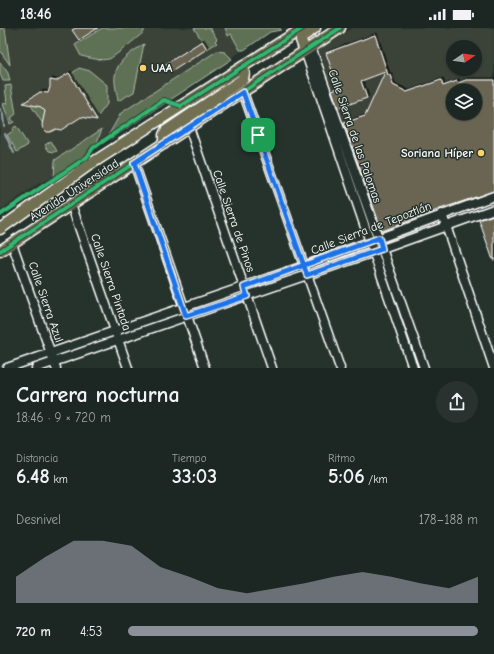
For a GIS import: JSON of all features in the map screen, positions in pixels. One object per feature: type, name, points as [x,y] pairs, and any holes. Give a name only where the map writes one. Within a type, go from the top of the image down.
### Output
[{"type":"main road","name":"Avenida Universidad","points":[[0,229],[89,165],[303,28]]},
{"type":"main road","points":[[308,49],[301,40],[302,37],[315,28]]},
{"type":"main road","name":"Avenida Universidad","points":[[0,251],[340,28]]},
{"type":"main road","points":[[164,144],[164,135],[166,131],[243,79],[244,73],[242,67]]},
{"type":"street","name":"Calle Sierra de las Palomas","points":[[308,49],[375,240],[382,249],[424,368]]},
{"type":"street","points":[[243,92],[340,368]]},
{"type":"street","name":"Calle Sierra de Pinos","points":[[189,128],[272,368]]},
{"type":"street","points":[[134,163],[204,368]]},
{"type":"street","name":"Calle Sierra de Tepoztlán","points":[[7,368],[304,266],[494,196]]},
{"type":"street","name":"Calle Sierra Pintada","points":[[71,204],[128,368]]},
{"type":"street","name":"Calle Sierra de Tepoztlán","points":[[36,368],[55,365],[118,340],[494,209]]},
{"type":"street","points":[[442,214],[494,368]]},
{"type":"street","name":"Calle Sierra de las Palomas","points":[[375,240],[374,252],[413,368]]},
{"type":"street","name":"Calle Sierra Azul","points":[[12,243],[55,365]]},
{"type":"shaded area","points":[[0,28],[286,28],[270,32],[54,177],[38,184],[0,211]]},
{"type":"shaded area","points":[[352,28],[494,28],[494,192],[380,232],[318,50]]},
{"type":"green space","points":[[0,28],[5,28],[10,65],[0,51]]},
{"type":"green space","points":[[102,28],[144,28],[144,32],[109,59],[106,60],[81,56],[75,45]]},
{"type":"green space","points":[[194,28],[210,28],[217,39],[215,41],[217,43],[207,49]]},
{"type":"green space","points":[[225,28],[280,28],[281,30],[270,32],[244,50],[240,50],[231,34],[228,36]]},
{"type":"green space","points":[[144,44],[134,92],[118,101],[115,82],[116,70],[126,57]]},
{"type":"green space","points":[[217,51],[225,52],[232,59],[111,139],[108,136],[121,113]]},
{"type":"green space","points":[[0,62],[8,73],[10,81],[3,81],[0,74]]},
{"type":"green space","points":[[79,68],[90,71],[107,85],[107,104],[96,119],[70,75]]},
{"type":"green space","points":[[11,85],[16,114],[11,118],[14,122],[10,124],[3,104],[7,103],[5,86]]},
{"type":"green space","points":[[30,104],[41,107],[45,111],[43,124]]},
{"type":"green space","points":[[16,126],[28,145],[17,152],[7,135],[13,131],[12,129]]},
{"type":"green space","points":[[102,129],[94,150],[54,177],[55,160]]},
{"type":"green space","points":[[51,141],[57,151],[55,152],[49,151],[45,145]]},
{"type":"building","points":[[76,28],[98,28],[79,40],[72,30]]},
{"type":"building","points":[[375,35],[388,75],[390,75],[393,85],[407,92],[441,80],[443,86],[446,85],[446,120],[482,120],[482,84],[449,84],[466,80],[494,80],[494,191],[440,209],[382,231],[344,123],[365,116],[385,72],[361,81],[367,98],[338,108],[332,90],[338,88],[326,53]]},
{"type":"building","points":[[202,41],[207,49],[171,72],[166,64]]},
{"type":"building","points":[[69,73],[97,120],[81,117],[61,130],[56,129],[46,132],[42,125],[45,111],[41,107],[23,103],[40,92],[48,93],[50,80],[56,81]]},
{"type":"building","points":[[494,215],[494,260],[493,260],[479,220]]},
{"type":"waterway","points":[[0,109],[3,115],[4,126]]},
{"type":"waterway","points":[[5,134],[14,153]]},
{"type":"cycle path","points":[[0,215],[87,157],[93,148],[164,100],[181,106],[303,28]]},
{"type":"cycle path","points":[[0,251],[340,28]]},
{"type":"place","name":"UAA","points":[[143,68]]},
{"type":"place","name":"Soriana Híper","points":[[481,153]]},
{"type":"route","points":[[258,135],[243,92],[134,163],[186,316],[247,296],[244,287],[304,266],[371,242],[379,238],[382,249],[307,275],[304,266],[258,135]]}]
